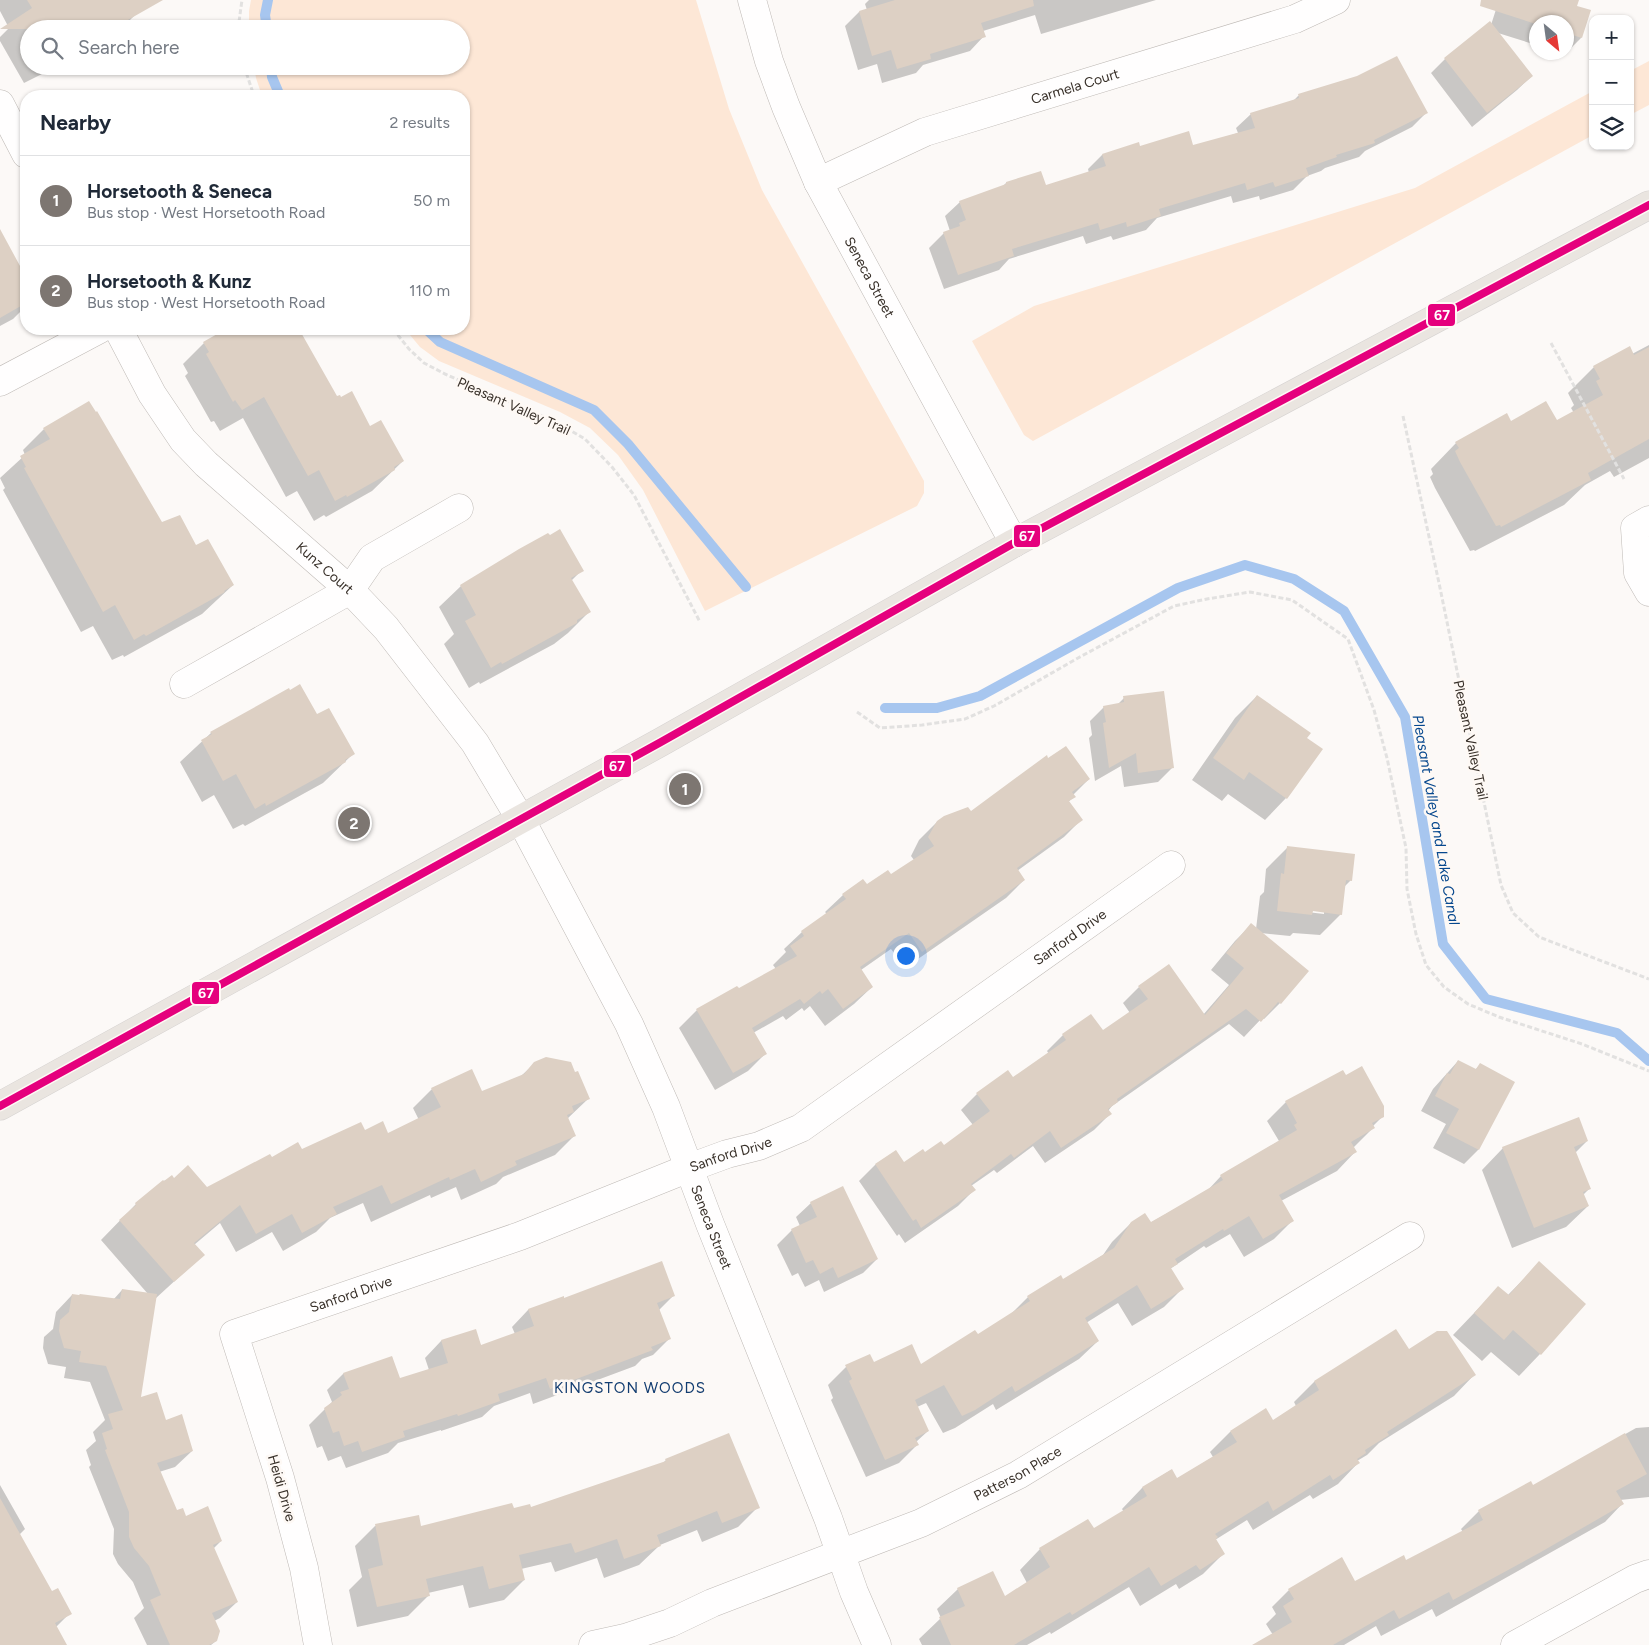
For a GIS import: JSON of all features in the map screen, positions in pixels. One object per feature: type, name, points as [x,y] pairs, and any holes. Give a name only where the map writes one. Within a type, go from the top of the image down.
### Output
[{"type":"main road","points":[[0,1106],[521,820],[1014,543],[1649,205]]},
{"type":"street","name":"Seneca Street","points":[[752,0],[769,61],[782,98],[818,182],[1014,543]]},
{"type":"street","name":"Carmela Court","points":[[818,182],[925,132],[1295,18],[1336,0]]},
{"type":"street","points":[[0,104],[20,142]]},
{"type":"street","points":[[0,382],[89,335]]},
{"type":"street","name":"Kunz Court","points":[[121,335],[152,394],[183,440],[206,464],[350,590],[386,628],[476,743],[521,820]]},
{"type":"street","points":[[184,684],[350,590],[372,558],[459,508]]},
{"type":"street","points":[[1649,520],[1635,528],[1638,573],[1649,592]]},
{"type":"street","name":"Seneca Street","points":[[521,820],[628,1024],[666,1107],[710,1224],[877,1645]]},
{"type":"street","name":"Sanford Drive","points":[[234,1334],[520,1236],[689,1168],[727,1154],[759,1146],[801,1128],[1171,865]]},
{"type":"street","name":"Patterson Place","points":[[592,1645],[626,1638],[670,1623],[712,1603],[921,1523],[1018,1475],[1410,1236]]},
{"type":"street","name":"Heidi Drive","points":[[234,1334],[280,1478],[304,1568],[318,1645]]},
{"type":"street","points":[[1515,1645],[1635,1579],[1649,1574]]},
{"type":"path","points":[[239,20],[242,0]]},
{"type":"path","points":[[247,75],[252,90]]},
{"type":"path","name":"Pleasant Valley Trail","points":[[398,335],[424,363],[556,422],[585,439],[612,467],[634,496],[700,622]]},
{"type":"path","points":[[1551,343],[1624,479]]},
{"type":"path","name":"Pleasant Valley Trail","points":[[1403,416],[1501,885],[1513,913],[1539,937],[1649,979]]},
{"type":"path","points":[[858,712],[880,728],[965,719],[994,706],[1174,606],[1207,598],[1250,592],[1292,600],[1348,639],[1361,674],[1374,710],[1387,758],[1406,848],[1407,889],[1416,934],[1426,964],[1444,987],[1468,1004],[1500,1017],[1582,1044],[1649,1071]]},
{"type":"shaded area","points":[[251,0],[696,0],[729,109],[762,190],[924,481],[924,493],[917,506],[705,611],[643,490],[618,455],[590,428],[560,412],[439,361],[420,347],[410,335],[470,335],[470,90],[260,90],[256,78],[256,75],[470,75],[470,20],[249,20]]},
{"type":"shaded area","points":[[1649,61],[1649,105],[1634,113],[1634,105],[1634,69]]},
{"type":"shaded area","points":[[1589,93],[1589,137],[1033,441],[1024,435],[972,341],[1034,306],[1415,188]]},
{"type":"building","points":[[27,0],[163,0],[128,20],[20,20],[20,29],[0,29],[32,8]]},
{"type":"building","points":[[895,0],[1033,0],[1034,6],[981,23],[986,37],[930,54],[931,59],[897,69],[891,50],[872,56],[859,11]]},
{"type":"building","points":[[1481,0],[1579,0],[1577,6],[1591,10],[1582,38],[1574,36],[1574,15],[1529,15],[1529,22],[1480,6]]},
{"type":"building","points":[[1490,21],[1533,76],[1487,113],[1444,58]]},
{"type":"building","points":[[1397,56],[1428,113],[1374,140],[1375,143],[1336,155],[1337,157],[1306,168],[1309,176],[1275,187],[1273,182],[1247,190],[1245,183],[1159,209],[1161,216],[1127,227],[1126,222],[1100,230],[1098,223],[1012,249],[1014,256],[958,275],[943,232],[960,226],[959,223],[966,220],[959,201],[1006,184],[1006,182],[1041,171],[1046,185],[1106,166],[1102,154],[1139,142],[1140,146],[1189,131],[1193,145],[1255,128],[1250,113],[1299,98],[1298,94],[1357,76]]},
{"type":"building","points":[[0,229],[20,266],[20,306],[0,318]]},
{"type":"building","points":[[215,335],[302,335],[337,396],[340,395],[341,397],[352,391],[370,426],[381,420],[404,461],[394,467],[395,470],[347,497],[346,495],[335,501],[319,470],[308,476],[264,397],[242,410],[235,400],[233,402],[206,354],[209,352],[203,342]]},
{"type":"building","points":[[1630,346],[1634,355],[1649,347],[1649,439],[1588,473],[1591,480],[1501,527],[1500,525],[1496,526],[1460,462],[1455,451],[1459,448],[1455,442],[1507,413],[1511,421],[1546,401],[1557,420],[1603,395],[1596,381],[1600,379],[1593,366]]},
{"type":"building","points":[[89,401],[97,411],[162,522],[180,515],[196,545],[208,539],[234,585],[225,592],[146,636],[144,634],[134,640],[115,605],[103,612],[24,468],[26,467],[20,456],[50,439],[43,428]]},
{"type":"building","points":[[560,529],[584,571],[571,578],[591,612],[577,620],[577,623],[502,664],[501,662],[491,668],[465,621],[476,615],[460,585],[519,549],[548,533],[550,535]]},
{"type":"building","points":[[300,684],[317,714],[329,708],[355,754],[345,760],[346,762],[266,806],[265,803],[255,809],[236,774],[223,781],[201,740],[212,734],[210,732],[289,688],[290,690]]},
{"type":"building","points":[[1164,691],[1174,768],[1138,773],[1136,753],[1109,768],[1103,723],[1106,722],[1103,706],[1124,702],[1123,696]]},
{"type":"building","points":[[1257,695],[1311,733],[1307,738],[1323,749],[1287,799],[1249,772],[1244,780],[1213,758]]},
{"type":"building","points":[[1066,746],[1090,779],[1072,792],[1076,797],[1069,801],[1083,820],[1017,868],[1025,880],[922,952],[909,933],[860,967],[873,987],[843,1009],[828,989],[822,994],[820,991],[804,1004],[800,999],[752,1028],[767,1054],[733,1073],[696,1009],[797,956],[790,946],[804,936],[801,931],[846,899],[842,894],[863,879],[867,884],[888,870],[891,874],[934,846],[928,837],[937,821],[944,816],[968,807],[971,811],[1047,755],[1048,758]]},
{"type":"building","points":[[1287,846],[1355,854],[1352,881],[1346,880],[1342,915],[1313,911],[1312,915],[1277,911],[1281,873],[1284,874]]},
{"type":"building","points":[[1251,923],[1309,971],[1281,1004],[1278,1002],[1261,1022],[1246,1009],[1117,1099],[1118,1102],[1108,1109],[1112,1114],[1061,1148],[1050,1131],[1014,1158],[1011,1154],[971,1184],[976,1190],[921,1228],[916,1219],[913,1221],[875,1164],[896,1150],[904,1162],[923,1149],[925,1152],[941,1141],[944,1145],[990,1111],[976,1093],[1008,1070],[1013,1077],[1066,1040],[1062,1034],[1091,1014],[1103,1030],[1148,999],[1138,986],[1169,964],[1205,1015],[1244,968],[1226,953]]},
{"type":"building","points":[[546,1057],[571,1062],[575,1072],[578,1071],[590,1099],[572,1106],[574,1112],[567,1115],[576,1136],[515,1161],[517,1165],[481,1182],[475,1169],[450,1180],[449,1177],[391,1204],[382,1185],[333,1207],[337,1214],[302,1233],[292,1214],[256,1234],[240,1205],[194,1243],[205,1255],[174,1282],[119,1220],[136,1205],[135,1203],[163,1180],[172,1175],[174,1178],[188,1165],[207,1187],[270,1154],[272,1157],[298,1142],[302,1149],[361,1122],[365,1130],[383,1121],[388,1133],[441,1107],[431,1088],[472,1069],[482,1091],[524,1074],[534,1062]]},
{"type":"building","points":[[1458,1060],[1476,1069],[1480,1063],[1515,1082],[1479,1150],[1446,1133],[1459,1109],[1435,1096],[1447,1073],[1450,1074]]},
{"type":"building","points":[[1362,1066],[1384,1106],[1384,1117],[1372,1123],[1375,1128],[1351,1142],[1357,1152],[1279,1195],[1294,1221],[1263,1239],[1249,1216],[1224,1231],[1223,1229],[1175,1259],[1178,1264],[1171,1268],[1184,1289],[1151,1309],[1137,1285],[1085,1318],[1099,1341],[1015,1392],[1012,1386],[975,1410],[962,1416],[944,1385],[915,1400],[929,1431],[915,1438],[919,1445],[885,1460],[849,1381],[852,1379],[845,1365],[870,1354],[874,1362],[912,1344],[921,1364],[975,1330],[978,1334],[1030,1301],[1027,1296],[1061,1275],[1063,1279],[1114,1248],[1131,1222],[1145,1213],[1151,1222],[1223,1180],[1220,1175],[1297,1130],[1294,1125],[1297,1123],[1285,1101],[1343,1070],[1346,1075]]},
{"type":"building","points":[[1579,1117],[1588,1141],[1574,1147],[1591,1189],[1583,1192],[1589,1206],[1534,1228],[1502,1147]]},
{"type":"building","points":[[843,1186],[878,1259],[838,1278],[833,1267],[820,1274],[813,1260],[806,1263],[791,1229],[817,1217],[810,1202]]},
{"type":"building","points":[[662,1261],[675,1296],[657,1303],[671,1339],[651,1347],[653,1350],[550,1389],[546,1378],[498,1394],[500,1401],[458,1416],[457,1414],[403,1431],[405,1437],[362,1452],[358,1441],[344,1446],[339,1431],[333,1433],[324,1408],[342,1395],[340,1392],[349,1389],[343,1373],[392,1356],[400,1378],[448,1363],[441,1340],[476,1329],[481,1345],[534,1326],[528,1309],[564,1296],[564,1298]]},
{"type":"building","points":[[1539,1261],[1586,1304],[1541,1355],[1513,1330],[1504,1340],[1474,1313],[1498,1286],[1509,1295]]},
{"type":"building","points":[[122,1289],[157,1294],[141,1397],[157,1392],[166,1420],[182,1414],[193,1451],[157,1463],[177,1510],[183,1508],[186,1516],[208,1506],[222,1541],[213,1545],[238,1602],[212,1613],[220,1631],[217,1641],[209,1645],[170,1645],[150,1600],[161,1595],[149,1566],[134,1548],[129,1537],[129,1512],[105,1450],[107,1449],[102,1433],[113,1429],[108,1414],[123,1410],[106,1366],[79,1362],[81,1351],[64,1348],[59,1331],[60,1320],[69,1312],[72,1294],[120,1299]]},
{"type":"building","points":[[1396,1329],[1409,1349],[1437,1331],[1447,1331],[1476,1375],[1387,1432],[1389,1435],[1365,1450],[1366,1453],[1357,1459],[1360,1463],[1333,1480],[1330,1475],[1273,1511],[1268,1501],[1215,1534],[1225,1554],[1200,1570],[1196,1565],[1161,1586],[1149,1567],[1072,1615],[1070,1612],[1014,1645],[951,1645],[939,1617],[965,1606],[957,1588],[993,1571],[1005,1596],[1050,1567],[1039,1548],[1088,1519],[1094,1528],[1147,1496],[1142,1487],[1172,1469],[1177,1478],[1237,1442],[1230,1431],[1266,1408],[1273,1420],[1319,1390],[1314,1381]]},
{"type":"building","points":[[729,1433],[760,1508],[722,1523],[717,1511],[657,1535],[661,1546],[624,1559],[617,1539],[575,1553],[571,1543],[519,1555],[525,1580],[489,1589],[483,1566],[426,1579],[430,1596],[377,1607],[368,1569],[383,1565],[375,1524],[419,1515],[421,1526],[512,1503],[514,1508],[530,1504],[531,1507],[666,1461],[665,1459]]},
{"type":"building","points":[[1625,1433],[1647,1474],[1616,1491],[1624,1504],[1541,1552],[1453,1600],[1449,1592],[1399,1619],[1394,1610],[1333,1645],[1252,1645],[1292,1622],[1283,1606],[1294,1599],[1288,1589],[1342,1557],[1355,1581],[1404,1555],[1406,1560],[1483,1520],[1478,1510],[1531,1481],[1533,1485]]},
{"type":"building","points":[[0,1498],[52,1591],[58,1588],[72,1614],[55,1623],[67,1645],[0,1645]]},
{"type":"waterway","name":"Pleasant Valley and Lake Canal","points":[[266,20],[268,0]]},
{"type":"waterway","name":"Pleasant Valley and Lake Canal","points":[[272,75],[277,90]]},
{"type":"waterway","name":"Pleasant Valley and Lake Canal","points":[[432,335],[440,342],[594,410],[628,444],[746,587]]},
{"type":"waterway","name":"Pleasant Valley and Lake Canal","points":[[885,708],[937,708],[980,696],[1178,588],[1245,565],[1294,579],[1344,611],[1405,717],[1443,944],[1486,999],[1617,1033],[1649,1061]]},
{"type":"transit line","name":"67","points":[[0,1106],[661,742],[1014,543],[1649,205]]},
{"type":"place","name":"Horsetooth & Seneca","points":[[685,789]]},
{"type":"place","name":"Horsetooth & Kunz","points":[[354,823]]},
{"type":"district","name":"KINGSTON WOODS","points":[[630,1388]]}]
